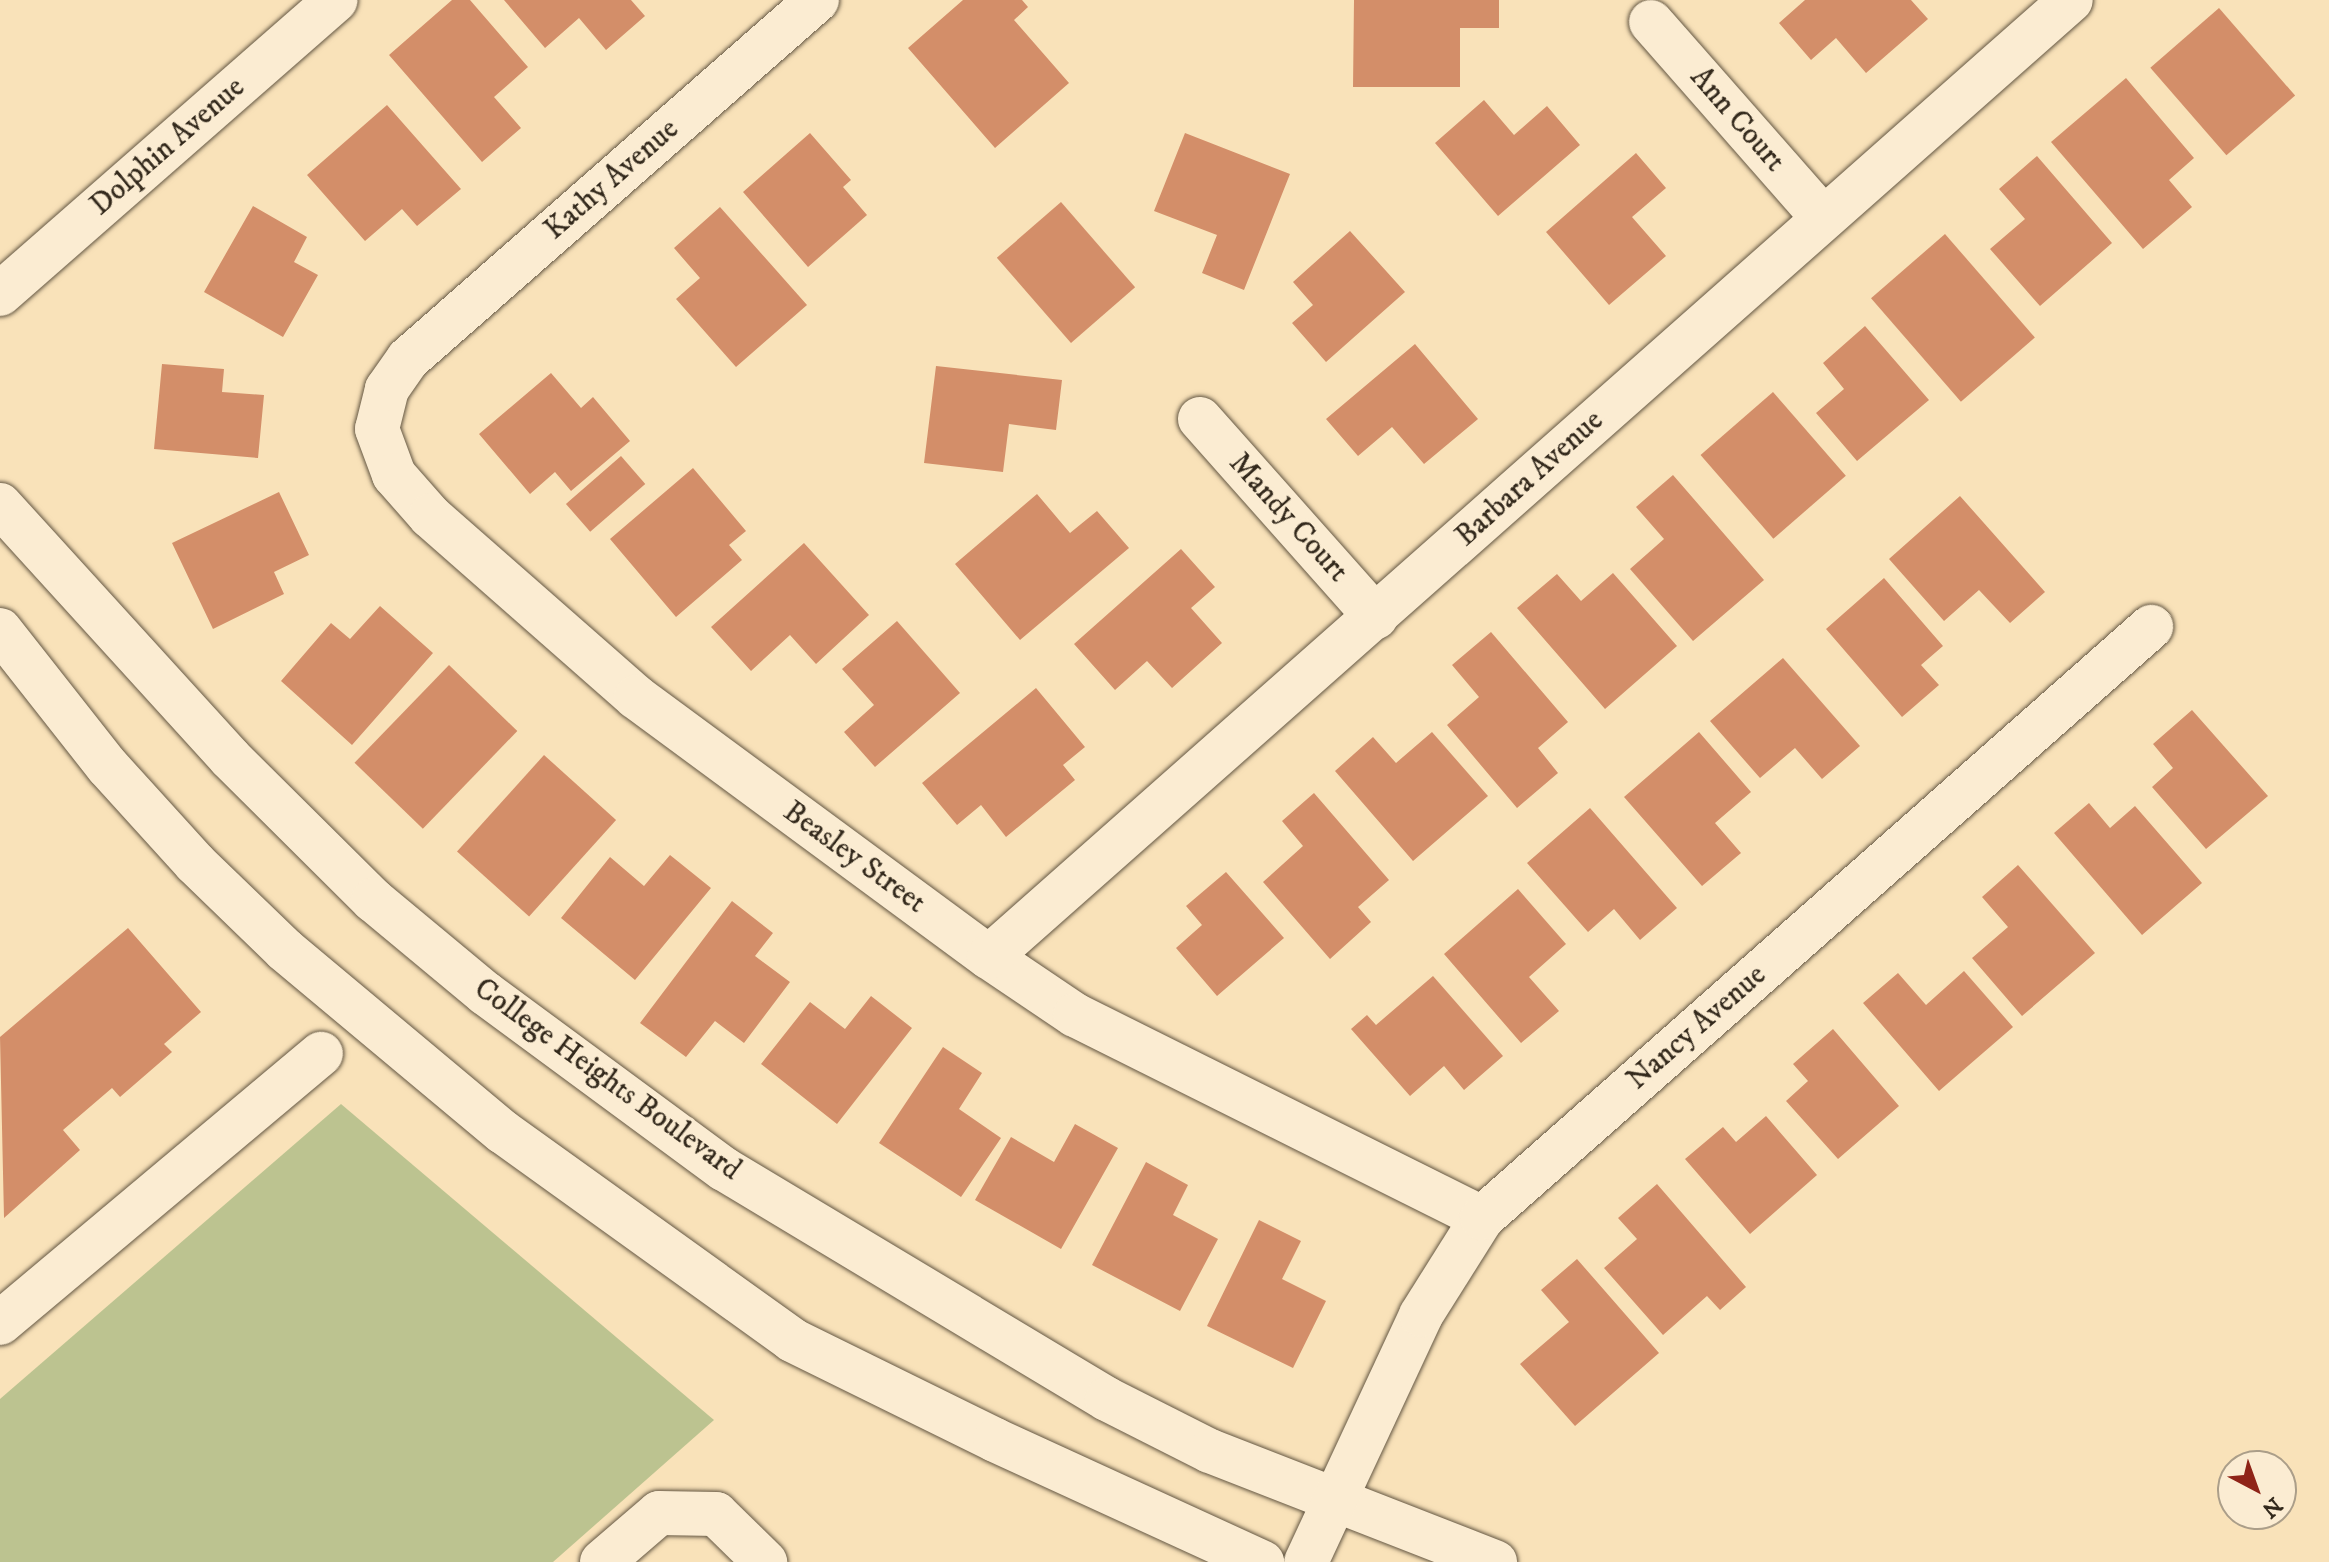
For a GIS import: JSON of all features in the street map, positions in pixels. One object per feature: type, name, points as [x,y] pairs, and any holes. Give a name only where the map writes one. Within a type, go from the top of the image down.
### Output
[{"type":"street","name":"Dolphin Avenue","points":[[0,294],[336,0]]},
{"type":"street","name":"Kathy Avenue","points":[[408,359],[817,0]]},
{"type":"street","name":"Barbara Avenue","points":[[989,957],[2071,0]]},
{"type":"street","name":"Ann Court","points":[[1651,22],[1823,218]]},
{"type":"street","name":"Beasley Street","points":[[408,359],[387,389],[377,429],[394,475],[430,516],[636,697],[989,957],[1088,1022],[1482,1218]]},
{"type":"street","name":"Mandy Court","points":[[1200,419],[1376,617]]},
{"type":"street","name":"College Heights Boulevard","points":[[0,505],[230,758],[340,868],[485,993],[599,1080],[724,1169],[1107,1399],[1210,1451],[1495,1562]]},
{"type":"street","name":"Nancy Avenue","points":[[1332,1499],[1421,1315],[1482,1218],[2151,627]]},
{"type":"street","points":[[0,630],[108,767],[195,863],[285,950],[503,1132],[792,1340],[995,1440],[1262,1562]]},
{"type":"street","points":[[0,1323],[321,1054]]},
{"type":"street","points":[[1306,1562],[1332,1499]]},
{"type":"street","points":[[602,1562],[659,1513],[716,1514],[765,1562]]},
{"type":"green space","points":[[341,1104],[714,1420],[553,1562],[0,1562],[0,1399]]},
{"type":"building","points":[[452,0],[470,0],[528,67],[494,97],[521,128],[482,162],[389,55]]},
{"type":"building","points":[[504,0],[631,0],[645,16],[606,50],[579,18],[545,48]]},
{"type":"building","points":[[963,0],[1022,0],[1028,7],[1014,20],[1069,83],[995,148],[908,48]]},
{"type":"building","points":[[1354,0],[1499,0],[1499,28],[1460,28],[1460,87],[1353,87]]},
{"type":"building","points":[[1805,0],[1911,0],[1928,19],[1866,73],[1836,38],[1811,60],[1779,23]]},
{"type":"building","points":[[2219,8],[2295,96],[2226,155],[2150,68]]},
{"type":"building","points":[[2126,78],[2194,158],[2169,180],[2192,207],[2143,249],[2051,142]]},
{"type":"building","points":[[1484,100],[1514,135],[1547,106],[1580,145],[1498,216],[1435,143]]},
{"type":"building","points":[[387,105],[461,189],[417,226],[402,209],[365,241],[307,175]]},
{"type":"building","points":[[810,133],[851,180],[843,187],[867,215],[808,267],[743,192]]},
{"type":"building","points":[[1185,133],[1290,174],[1244,290],[1202,273],[1217,235],[1154,211]]},
{"type":"building","points":[[1636,153],[1666,188],[1632,217],[1666,256],[1609,305],[1546,232]]},
{"type":"building","points":[[2037,156],[2112,243],[2040,306],[1990,249],[2025,219],[1999,189]]},
{"type":"building","points":[[1061,202],[1135,287],[1071,343],[997,258]]},
{"type":"building","points":[[253,206],[307,237],[294,262],[318,275],[283,337],[204,292]]},
{"type":"building","points":[[720,207],[807,305],[736,367],[676,299],[700,278],[674,248]]},
{"type":"building","points":[[1350,231],[1405,292],[1326,362],[1292,323],[1313,305],[1293,282]]},
{"type":"building","points":[[1945,234],[2035,337],[1961,402],[1871,298]]},
{"type":"building","points":[[1865,326],[1929,400],[1857,461],[1816,413],[1844,389],[1823,363]]},
{"type":"building","points":[[1415,344],[1478,419],[1424,464],[1392,427],[1358,456],[1326,419]]},
{"type":"building","points":[[162,364],[224,369],[222,392],[264,395],[258,458],[154,449]]},
{"type":"building","points":[[936,366],[1062,380],[1056,430],[1009,424],[1003,472],[924,463]]},
{"type":"building","points":[[551,373],[581,408],[593,397],[630,441],[571,491],[555,472],[530,494],[479,434]]},
{"type":"building","points":[[1773,392],[1846,476],[1773,539],[1701,455]]},
{"type":"building","points":[[621,456],[645,484],[590,532],[566,504]]},
{"type":"building","points":[[693,468],[746,531],[729,545],[742,560],[676,617],[610,539]]},
{"type":"building","points":[[1673,475],[1764,580],[1693,641],[1630,569],[1664,539],[1636,507]]},
{"type":"building","points":[[279,492],[309,555],[274,572],[284,594],[213,629],[172,543]]},
{"type":"building","points":[[1037,494],[1070,533],[1097,511],[1129,548],[1020,640],[955,564]]},
{"type":"building","points":[[1960,496],[2045,592],[2010,623],[1979,590],[1944,621],[1889,559]]},
{"type":"building","points":[[804,543],[869,615],[816,664],[790,635],[751,671],[711,627]]},
{"type":"building","points":[[1181,549],[1215,587],[1191,608],[1222,643],[1172,688],[1147,661],[1115,690],[1074,644]]},
{"type":"building","points":[[1613,573],[1677,646],[1605,709],[1517,608],[1557,574],[1581,601]]},
{"type":"building","points":[[1884,578],[1943,646],[1921,665],[1939,685],[1902,717],[1826,629]]},
{"type":"building","points":[[380,606],[433,653],[352,745],[281,681],[331,623],[350,639]]},
{"type":"building","points":[[897,621],[960,693],[875,767],[844,732],[874,705],[842,669]]},
{"type":"building","points":[[1491,632],[1568,722],[1538,748],[1558,773],[1517,808],[1447,725],[1479,697],[1452,665]]},
{"type":"building","points":[[1783,658],[1860,746],[1822,779],[1795,748],[1760,778],[1710,721]]},
{"type":"building","points":[[449,665],[517,731],[423,829],[355,763]]},
{"type":"building","points":[[1036,688],[1085,747],[1063,765],[1075,780],[1006,837],[981,805],[957,825],[922,783]]},
{"type":"building","points":[[2192,710],[2268,796],[2206,849],[2152,787],[2173,768],[2153,744]]},
{"type":"building","points":[[1432,732],[1488,796],[1413,861],[1335,771],[1373,737],[1396,763]]},
{"type":"building","points":[[1699,732],[1751,792],[1715,823],[1741,853],[1702,886],[1624,797]]},
{"type":"building","points":[[544,755],[616,820],[529,917],[457,852]]},
{"type":"building","points":[[1314,793],[1389,880],[1358,907],[1371,922],[1330,959],[1263,882],[1303,846],[1282,821]]},
{"type":"building","points":[[2089,803],[2110,828],[2135,806],[2202,883],[2142,935],[2054,833]]},
{"type":"building","points":[[1590,808],[1677,908],[1640,940],[1614,909],[1588,932],[1527,863]]},
{"type":"building","points":[[670,855],[711,888],[635,980],[561,918],[610,857],[644,886]]},
{"type":"building","points":[[2018,865],[2095,953],[2022,1016],[1972,958],[2008,927],[1982,897]]},
{"type":"building","points":[[1226,872],[1284,938],[1217,996],[1176,948],[1202,925],[1186,906]]},
{"type":"building","points":[[1518,889],[1566,944],[1529,977],[1559,1011],[1521,1043],[1444,954]]},
{"type":"building","points":[[732,901],[773,933],[755,956],[790,982],[744,1043],[715,1021],[686,1057],[640,1023]]},
{"type":"building","points":[[128,928],[201,1012],[164,1044],[172,1052],[120,1097],[112,1088],[63,1130],[80,1150],[4,1218],[0,1037]]},
{"type":"building","points":[[1964,971],[2013,1027],[1939,1091],[1863,1003],[1898,973],[1926,1005]]},
{"type":"building","points":[[1433,976],[1503,1056],[1464,1090],[1444,1066],[1410,1096],[1351,1029],[1367,1015],[1376,1025]]},
{"type":"building","points":[[871,996],[912,1028],[837,1124],[761,1064],[810,1002],[845,1029]]},
{"type":"building","points":[[1833,1029],[1899,1106],[1838,1159],[1786,1101],[1808,1081],[1793,1064]]},
{"type":"building","points":[[943,1047],[982,1073],[959,1109],[1001,1138],[961,1197],[879,1143]]},
{"type":"building","points":[[1766,1116],[1817,1175],[1750,1234],[1685,1159],[1723,1127],[1736,1142]]},
{"type":"building","points":[[1075,1124],[1118,1148],[1061,1249],[975,1200],[1011,1137],[1054,1162]]},
{"type":"building","points":[[1146,1162],[1188,1185],[1173,1215],[1218,1239],[1180,1311],[1092,1265]]},
{"type":"building","points":[[1657,1184],[1746,1287],[1720,1310],[1707,1296],[1663,1335],[1604,1268],[1637,1239],[1618,1218]]},
{"type":"building","points":[[1259,1220],[1301,1241],[1282,1279],[1326,1301],[1293,1368],[1207,1326]]},
{"type":"building","points":[[1577,1259],[1659,1353],[1575,1426],[1520,1364],[1569,1322],[1541,1290]]}]
